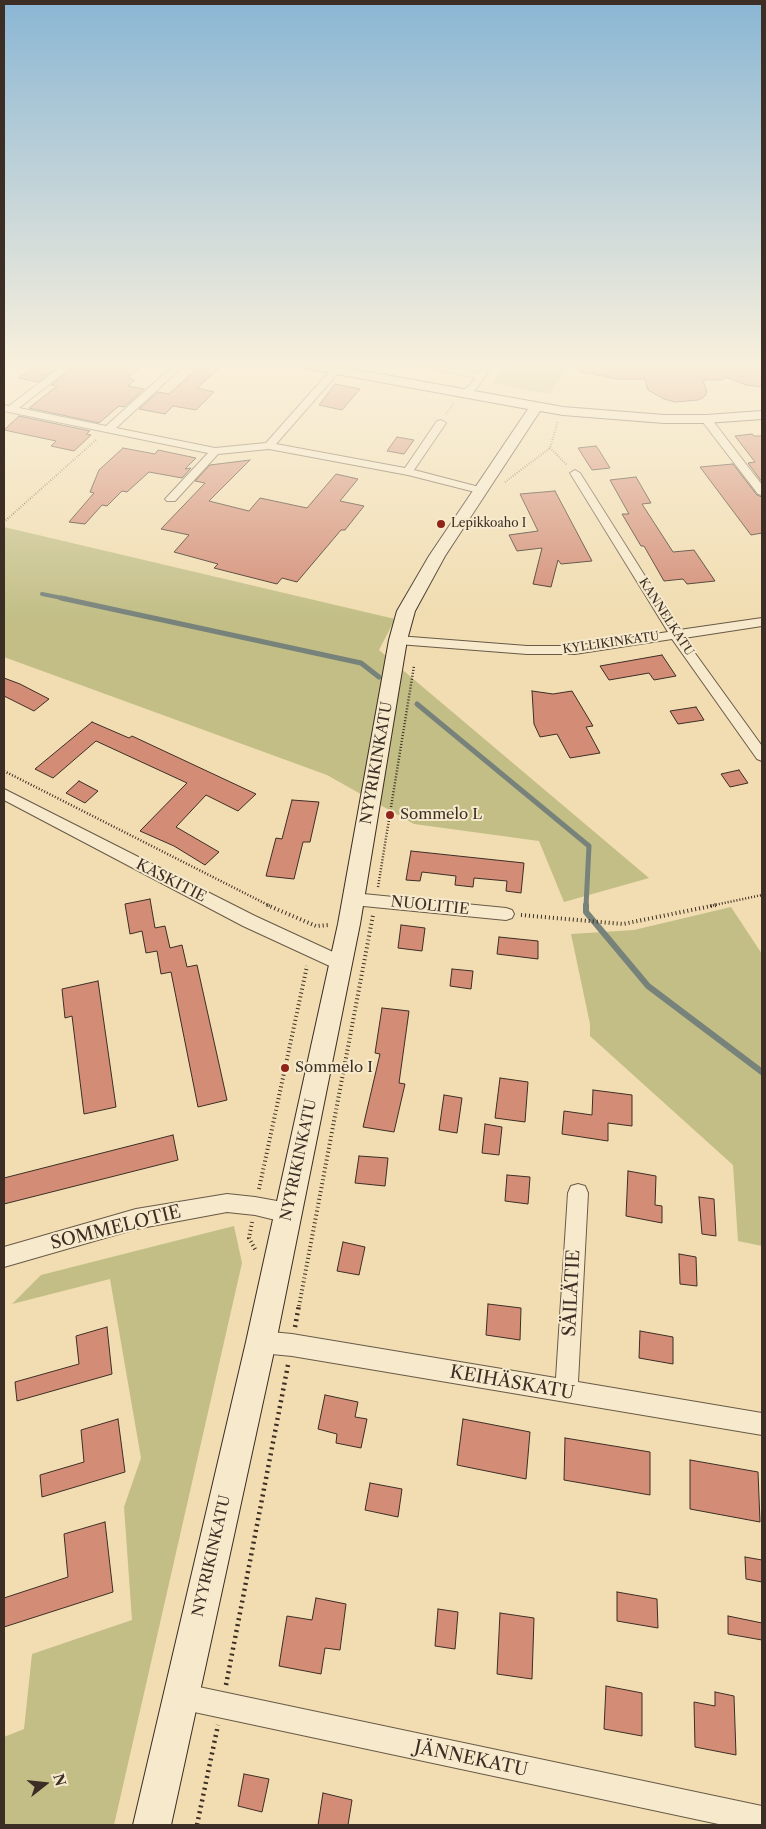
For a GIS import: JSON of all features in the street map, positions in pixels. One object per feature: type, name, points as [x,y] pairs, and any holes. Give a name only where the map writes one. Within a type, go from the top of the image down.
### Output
[{"type":"street","points":[[207,449],[215,451],[233,449]]},
{"type":"street","points":[[287,449],[490,488]]},
{"type":"street","points":[[408,472],[423,449]]},
{"type":"street","name":"NYYRIKINKATU","points":[[152,1825],[261,1342],[340,963],[361,924],[408,641],[406,611],[437,556],[490,488],[512,449]]},
{"type":"street","points":[[729,449],[762,492]]},
{"type":"street","points":[[171,499],[215,451]]},
{"type":"street","name":"KANNELKATU","points":[[575,473],[675,634],[762,756]]},
{"type":"street","name":"KYLLIKINKATU","points":[[408,641],[551,651],[575,650],[762,622]]},
{"type":"street","name":"KASKITIE","points":[[4,794],[311,951],[340,963]]},
{"type":"street","name":"NUOLITIE","points":[[365,900],[506,914]]},
{"type":"street","name":"SÄILÄTIE","points":[[566,1392],[578,1193]]},
{"type":"street","name":"SOMMELOTIE","points":[[4,1257],[136,1219],[227,1203],[255,1206],[288,1213]]},
{"type":"street","name":"KEIHÄSKATU","points":[[261,1342],[292,1345],[762,1424]]},
{"type":"street","name":"JÄNNEKATU","points":[[180,1696],[222,1707],[762,1820]]},
{"type":"path","points":[[4,522],[86,449]]},
{"type":"path","points":[[490,488],[548,449]]},
{"type":"path","points":[[551,449],[575,473]]},
{"type":"path","points":[[198,1825],[292,1345],[408,641]]},
{"type":"path","points":[[4,771],[262,903],[316,926],[361,924]]},
{"type":"path","points":[[506,914],[622,924],[762,895]]},
{"type":"path","points":[[255,1206],[316,926]]},
{"type":"shaded area","points":[[4,527],[395,619],[379,650],[649,878],[564,902],[539,841],[414,824],[327,775],[4,657]]},
{"type":"shaded area","points":[[731,907],[762,954],[762,1246],[738,1241],[733,1165],[590,1036],[590,1024],[571,934],[634,930]]},
{"type":"shaded area","points":[[234,1226],[242,1263],[114,1825],[4,1825],[4,1737],[24,1729],[32,1654],[132,1620],[124,1507],[141,1458],[110,1279],[12,1304],[41,1275]]},
{"type":"building","points":[[122,449],[155,454],[158,450],[196,458],[185,469],[191,468],[182,478],[149,472],[127,492],[122,491],[107,506],[102,505],[85,524],[69,522],[94,493],[90,492],[99,470]]},
{"type":"building","points":[[388,449],[407,449],[404,454],[387,451]]},
{"type":"building","points":[[579,449],[599,449],[610,468],[592,470]]},
{"type":"building","points":[[745,449],[762,449],[762,482],[748,463],[755,462]]},
{"type":"building","points":[[250,460],[209,501],[249,511],[260,498],[307,508],[336,474],[358,479],[340,501],[364,506],[345,530],[341,530],[297,582],[282,578],[277,584],[214,568],[218,564],[174,552],[189,535],[161,529],[205,483],[195,481],[210,465]]},
{"type":"building","points":[[733,464],[757,495],[762,497],[762,533],[751,535],[700,467]]},
{"type":"building","points":[[636,477],[651,503],[642,504],[673,552],[694,550],[715,581],[687,584],[683,579],[664,581],[644,546],[641,546],[622,514],[629,514],[610,480]]},
{"type":"building","points":[[555,491],[592,561],[561,564],[558,560],[551,587],[533,584],[542,548],[517,551],[509,535],[538,531],[520,494]]},
{"type":"building","points":[[662,655],[676,676],[654,680],[649,673],[609,680],[600,666]]},
{"type":"building","points":[[4,678],[49,699],[34,711],[4,696]]},
{"type":"building","points":[[532,691],[553,694],[572,691],[593,726],[586,727],[600,753],[570,758],[557,734],[540,737],[534,724]]},
{"type":"building","points":[[696,707],[704,720],[678,724],[670,711]]},
{"type":"building","points":[[92,722],[129,738],[132,736],[256,794],[238,811],[206,795],[176,827],[219,852],[205,865],[174,846],[140,831],[187,783],[96,741],[53,778],[35,769]]},
{"type":"building","points":[[739,770],[748,783],[730,787],[721,774]]},
{"type":"building","points":[[79,781],[98,791],[85,803],[66,793]]},
{"type":"building","points":[[292,800],[319,802],[310,842],[303,842],[294,879],[266,876],[276,838],[282,839]]},
{"type":"building","points":[[411,851],[524,863],[521,893],[506,891],[507,881],[474,878],[473,887],[455,885],[456,876],[422,872],[420,881],[406,880]]},
{"type":"building","points":[[150,899],[155,928],[165,926],[170,948],[182,945],[187,967],[197,965],[227,1100],[198,1107],[171,972],[161,974],[157,951],[146,953],[142,931],[130,934],[125,904]]},
{"type":"building","points":[[401,925],[425,928],[422,951],[398,948]]},
{"type":"building","points":[[499,937],[538,941],[538,959],[497,954]]},
{"type":"building","points":[[452,969],[473,971],[471,989],[450,986]]},
{"type":"building","points":[[98,981],[116,1107],[84,1114],[72,1016],[65,1018],[62,989]]},
{"type":"building","points":[[382,1008],[409,1011],[399,1083],[405,1084],[394,1132],[363,1127],[380,1054],[375,1053]]},
{"type":"building","points":[[500,1078],[528,1082],[525,1122],[495,1118]]},
{"type":"building","points":[[593,1090],[632,1095],[632,1126],[608,1123],[608,1141],[562,1134],[564,1111],[592,1115]]},
{"type":"building","points":[[444,1095],[462,1098],[457,1133],[439,1130]]},
{"type":"building","points":[[485,1124],[502,1127],[499,1155],[482,1153]]},
{"type":"building","points":[[173,1135],[178,1160],[4,1204],[4,1178]]},
{"type":"building","points":[[359,1156],[388,1158],[385,1186],[355,1183]]},
{"type":"building","points":[[628,1171],[656,1176],[655,1205],[662,1206],[662,1223],[626,1216]]},
{"type":"building","points":[[507,1175],[530,1177],[528,1204],[505,1201]]},
{"type":"building","points":[[699,1197],[714,1199],[716,1236],[702,1234]]},
{"type":"building","points":[[343,1242],[365,1247],[359,1275],[337,1271]]},
{"type":"building","points":[[679,1254],[696,1257],[697,1286],[680,1284]]},
{"type":"building","points":[[488,1304],[521,1308],[520,1340],[486,1335]]},
{"type":"building","points":[[107,1327],[112,1374],[17,1401],[15,1382],[79,1364],[76,1336]]},
{"type":"building","points":[[640,1331],[673,1337],[673,1364],[639,1358]]},
{"type":"building","points":[[325,1395],[358,1402],[355,1417],[367,1419],[361,1448],[336,1443],[337,1434],[318,1429]]},
{"type":"building","points":[[118,1419],[125,1472],[42,1497],[40,1475],[84,1462],[81,1430]]},
{"type":"building","points":[[463,1419],[530,1432],[526,1479],[457,1465]]},
{"type":"building","points":[[565,1438],[650,1452],[650,1495],[564,1480]]},
{"type":"building","points":[[690,1460],[758,1472],[760,1522],[690,1509]]},
{"type":"building","points":[[370,1483],[402,1489],[398,1517],[365,1510]]},
{"type":"building","points":[[105,1522],[113,1592],[4,1627],[4,1598],[68,1577],[64,1534]]},
{"type":"building","points":[[745,1557],[762,1560],[762,1582],[746,1579]]},
{"type":"building","points":[[617,1592],[657,1599],[658,1628],[617,1621]]},
{"type":"building","points":[[316,1598],[346,1604],[340,1650],[325,1648],[321,1674],[279,1666],[287,1616],[312,1620]]},
{"type":"building","points":[[438,1609],[458,1612],[455,1649],[435,1646]]},
{"type":"building","points":[[500,1613],[534,1618],[532,1679],[497,1674]]},
{"type":"building","points":[[728,1616],[762,1623],[762,1640],[728,1634]]},
{"type":"building","points":[[606,1686],[642,1693],[642,1736],[604,1729]]},
{"type":"building","points":[[715,1692],[734,1696],[736,1755],[695,1747],[694,1702],[715,1706]]},
{"type":"building","points":[[244,1774],[269,1779],[262,1812],[238,1806]]},
{"type":"building","points":[[323,1793],[352,1800],[348,1825],[318,1825]]},
{"type":"waterway","points":[[42,594],[67,599]]},
{"type":"waterway","points":[[61,598],[361,663],[379,677]]},
{"type":"waterway","points":[[417,704],[589,846],[586,906]]},
{"type":"waterway","points":[[586,906],[586,912],[648,986],[762,1072]]},
{"type":"place","name":"Lepikkoaho I","points":[[441,524]]},
{"type":"place","name":"Sommelo L","points":[[390,815]]},
{"type":"place","name":"Sommelo I","points":[[285,1068]]}]
